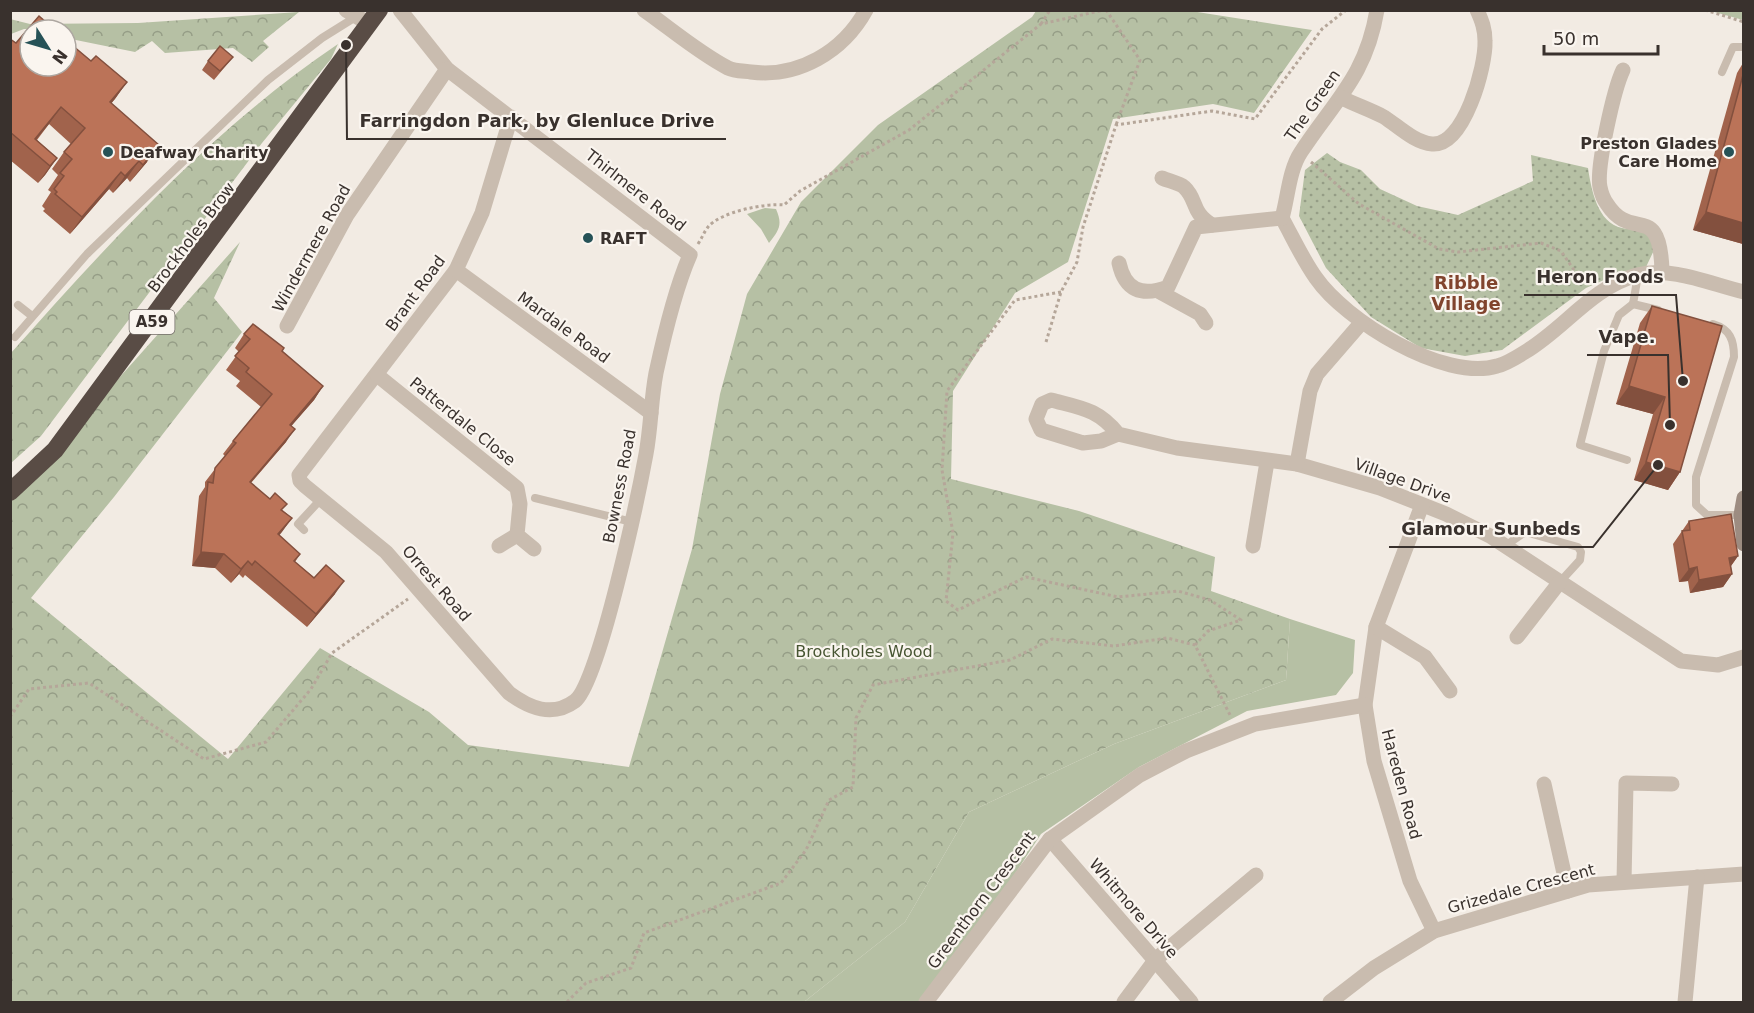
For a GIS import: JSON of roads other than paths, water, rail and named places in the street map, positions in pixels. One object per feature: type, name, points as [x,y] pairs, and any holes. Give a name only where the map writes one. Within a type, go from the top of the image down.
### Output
[{"type":"highway","name":"Brockholes Brow","points":[[10,492],[55,450],[362,16]]},
{"type":"street","name":"Thirlmere Road","points":[[400,10],[447,69],[690,255]]},
{"type":"street","points":[[644,10],[730,69],[762,73],[811,64],[838,46],[859,22],[866,10]]},
{"type":"street","name":"The Green","points":[[1282,218],[1293,170],[1300,153],[1342,98],[1372,38],[1377,10]]},
{"type":"street","points":[[1342,98],[1383,117],[1419,140],[1433,145],[1451,138],[1462,122],[1482,68],[1484,26],[1477,10]]},
{"type":"street","name":"Windermere Road","points":[[287,326],[347,214],[447,69]]},
{"type":"street","points":[[1623,70],[1617,84],[1601,164],[1600,186],[1607,205],[1617,214],[1630,223],[1644,225],[1657,233],[1661,248],[1662,271]]},
{"type":"street","name":"Brant Road","points":[[304,466],[378,375],[456,270],[486,202],[511,117]]},
{"type":"street","points":[[1162,178],[1183,186],[1190,196],[1194,209],[1212,225]]},
{"type":"street","points":[[1119,263],[1123,280],[1130,286],[1142,291],[1158,291],[1168,287],[1197,227],[1282,218],[1317,280],[1362,322],[1424,358],[1461,368],[1496,366],[1525,352],[1550,334],[1580,305],[1617,282],[1638,275],[1662,271],[1743,292]]},
{"type":"street","name":"Bowness Road","points":[[559,709],[576,700],[589,682],[632,522],[656,373],[690,255]]},
{"type":"street","name":"Mardale Road","points":[[456,270],[651,413]]},
{"type":"street","points":[[1158,291],[1200,314],[1206,323]]},
{"type":"street","points":[[1297,464],[1310,391],[1317,374],[1362,322]]},
{"type":"street","name":"Patterdale Close","points":[[378,375],[517,488],[520,495],[517,534]]},
{"type":"street","name":"Village Drive","points":[[1118,434],[1107,419],[1095,411],[1051,400],[1042,404],[1036,419],[1041,430],[1083,444],[1118,434],[1177,448],[1267,462],[1297,464],[1380,488],[1446,514],[1505,546],[1681,661],[1718,665],[1743,657]]},
{"type":"street","points":[[1253,546],[1267,462]]},
{"type":"street","name":"Orrest Road","points":[[304,466],[299,475],[300,481],[386,552],[418,592],[509,693],[523,704],[540,710],[559,709]]},
{"type":"street","points":[[1743,498],[1741,515],[1743,544]]},
{"type":"street","name":"Hareden Road","points":[[1422,505],[1376,627],[1365,705],[1374,761],[1410,881],[1434,931]]},
{"type":"street","points":[[499,546],[517,534],[534,549]]},
{"type":"street","points":[[1517,637],[1559,583]]},
{"type":"street","points":[[1376,627],[1425,657],[1450,691]]},
{"type":"street","name":"Greenthorn Crescent","points":[[926,1002],[1050,839],[1140,775],[1186,751],[1255,724],[1365,705]]},
{"type":"street","points":[[1624,882],[1626,783],[1672,784]]},
{"type":"street","points":[[1544,784],[1568,891]]},
{"type":"street","name":"Whitmore Drive","points":[[1050,839],[1191,1002]]},
{"type":"street","name":"Grizedale Crescent","points":[[1330,1002],[1374,968],[1434,931],[1588,885],[1743,874]]},
{"type":"street","points":[[1124,1002],[1156,959],[1256,876]]},
{"type":"street","points":[[1685,1002],[1697,877]]},
{"type":"lane","points":[[15,337],[87,254],[268,80],[322,38],[362,16]]},
{"type":"lane","points":[[1722,72],[1733,47],[1743,47]]},
{"type":"lane","points":[[1627,460],[1580,445],[1604,351],[1619,315],[1633,304],[1638,275]]},
{"type":"lane","points":[[1633,304],[1665,312]]},
{"type":"lane","points":[[18,305],[32,316]]},
{"type":"lane","points":[[1707,322],[1727,331],[1734,342],[1734,357],[1696,477],[1696,505],[1707,515],[1741,515]]},
{"type":"lane","points":[[289,516],[301,527],[322,498]]},
{"type":"lane","points":[[535,498],[632,522]]},
{"type":"lane","points":[[1505,546],[1525,532],[1578,547],[1581,552],[1580,560],[1559,583]]},
{"type":"place","name":"Farringdon Park, by Glenluce Drive","points":[[346,45]]},
{"type":"place","name":"Deafway Charity","points":[[108,152]]},
{"type":"place","name":"Preston Glades Care Home","points":[[1729,152]]},
{"type":"place","name":"RAFT","points":[[588,238]]},
{"type":"place","name":"Heron Foods","points":[[1683,381]]},
{"type":"place","name":"Vape.","points":[[1670,425]]},
{"type":"place","name":"Glamour Sunbeds","points":[[1658,465]]},
{"type":"district","name":"Ribble Village","points":[[1466,293]]},
{"type":"park label","name":"Brockholes Wood","points":[[864,651]]}]
